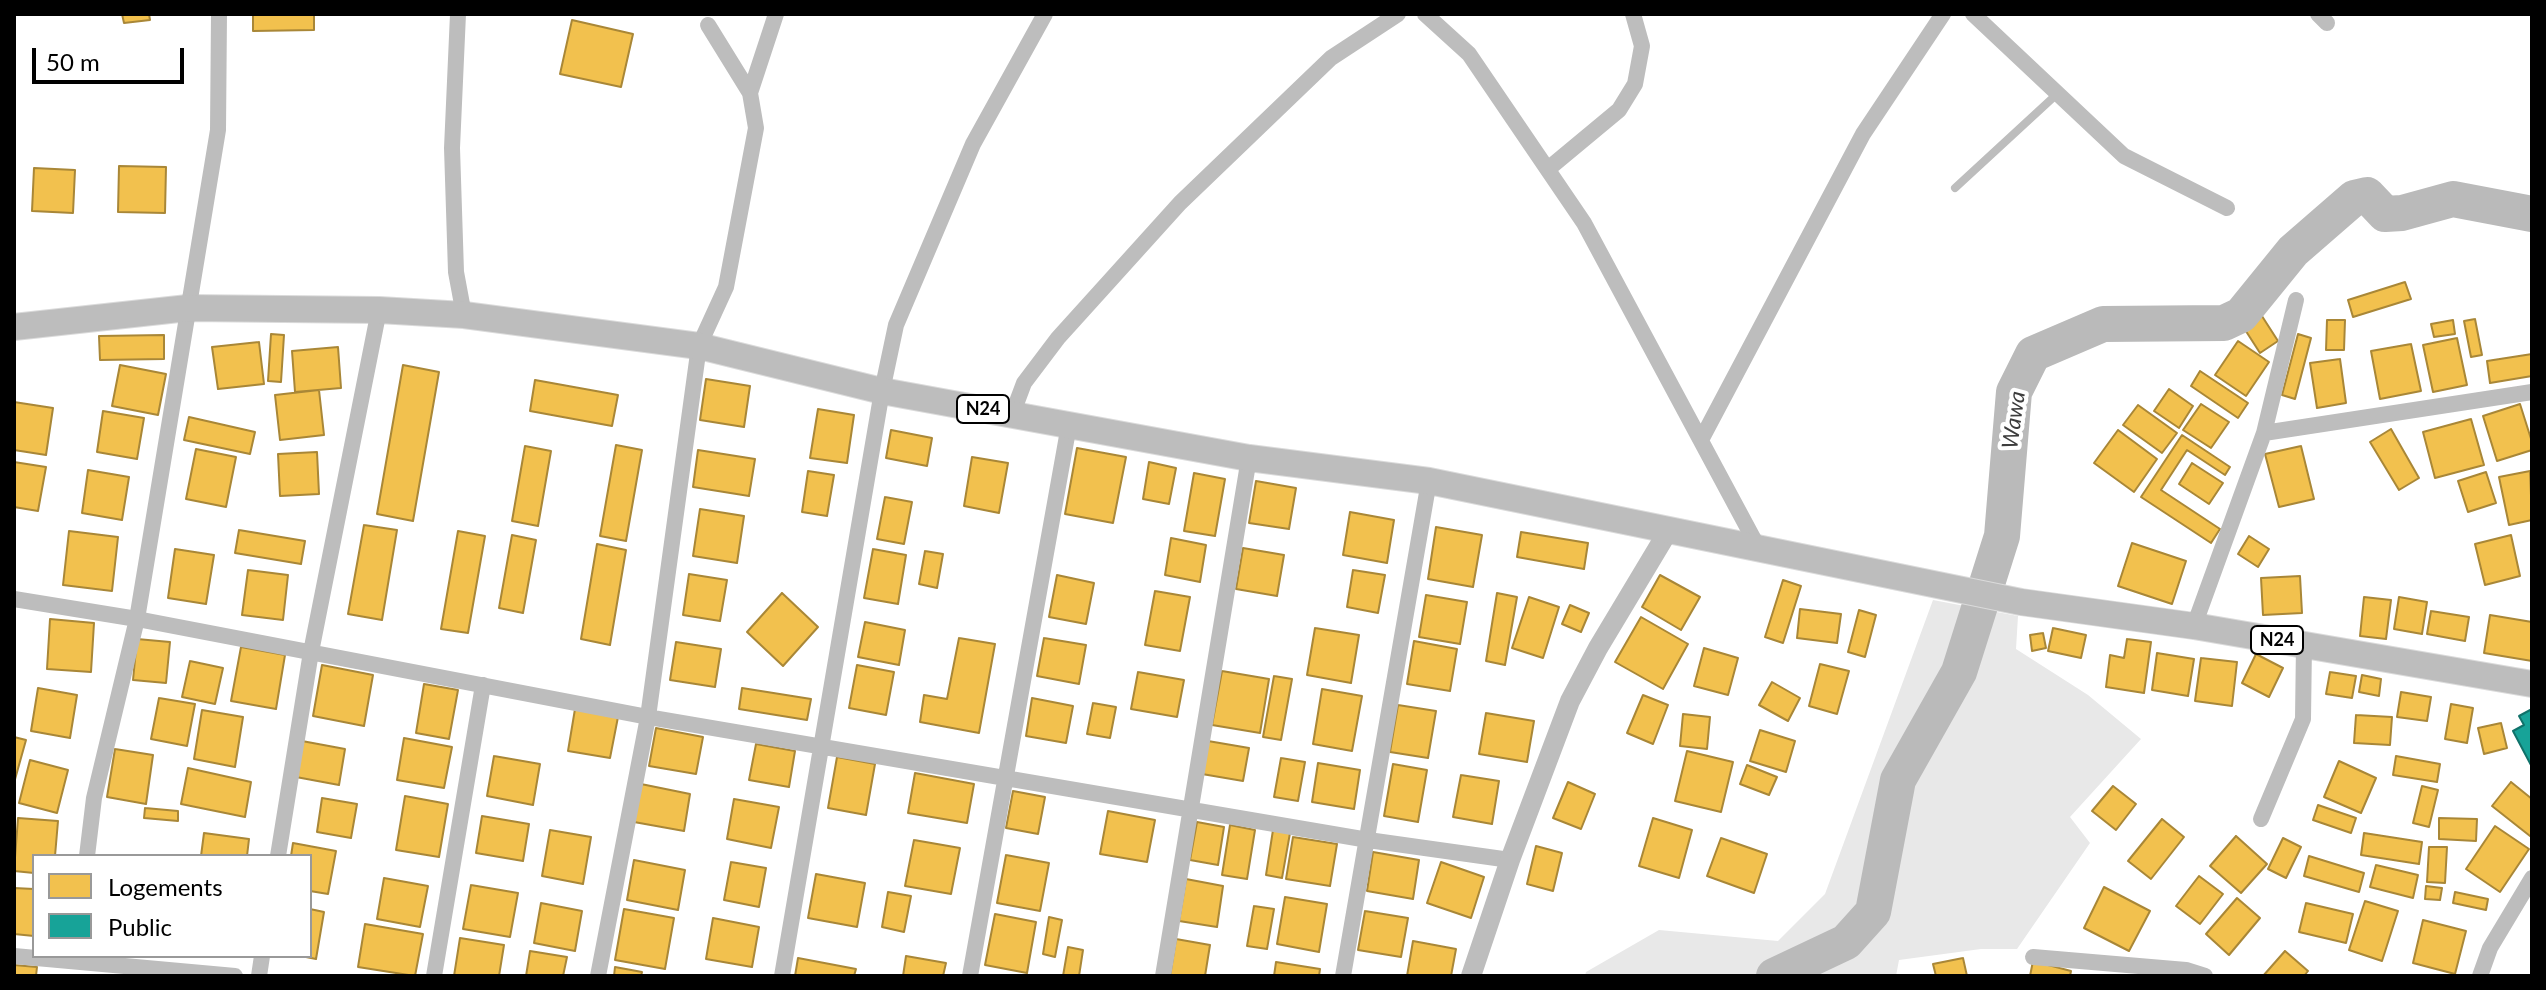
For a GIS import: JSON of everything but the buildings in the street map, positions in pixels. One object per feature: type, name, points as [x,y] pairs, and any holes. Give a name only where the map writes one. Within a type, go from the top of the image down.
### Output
[{"type":"main road","name":"N24","points":[[14,327],[188,308],[379,310],[464,315],[699,346],[882,391],[1249,458],[1429,481],[2021,602],[2194,626],[2532,684]]},
{"type":"street","points":[[87,854],[94,798],[137,619],[218,130],[219,14]]},
{"type":"street","points":[[458,14],[452,148],[456,272],[464,315]]},
{"type":"street","points":[[750,93],[776,14]]},
{"type":"street","points":[[782,976],[882,391],[896,325],[973,144],[1045,14]]},
{"type":"street","points":[[1012,415],[1024,383],[1058,338],[1180,203],[1331,58],[1398,14]]},
{"type":"street","points":[[1548,169],[1619,110],[1635,84],[1642,46],[1633,14]]},
{"type":"street","points":[[1701,440],[1863,134],[1943,14]]},
{"type":"street","points":[[1973,14],[2124,156],[2227,208]]},
{"type":"street","points":[[1434,17],[1469,54],[1584,223],[1759,549]]},
{"type":"street","points":[[598,976],[648,717],[699,346],[726,287],[756,128],[750,93],[708,25]]},
{"type":"street","points":[[2194,626],[2264,433],[2296,300]]},
{"type":"street","points":[[278,854],[311,652],[379,310]]},
{"type":"street","points":[[2264,433],[2532,392]]},
{"type":"street","points":[[970,976],[1069,425]]},
{"type":"street","points":[[1163,976],[1249,458]]},
{"type":"street","points":[[1343,976],[1429,481]]},
{"type":"street","points":[[1471,976],[1510,860],[1570,701],[1670,528]]},
{"type":"street","points":[[14,599],[137,619],[648,717],[1368,840],[1510,860]]},
{"type":"street","points":[[2261,819],[2303,719],[2304,644]]},
{"type":"street","points":[[434,976],[483,685]]},
{"type":"street","points":[[2480,976],[2490,948],[2532,878]]},
{"type":"street","points":[[14,956],[74,964],[235,976]]},
{"type":"street","points":[[2033,957],[2186,970],[2205,976]]},
{"type":"lane","points":[[1955,188],[2058,93]]},
{"type":"shaded area","points":[[1933,600],[2018,616],[2016,649],[2088,695],[2141,739],[2070,817],[2090,843],[2017,949],[1981,949],[1899,960],[1896,976],[1585,976],[1586,972],[1659,930],[1778,941],[1825,894]]},
{"type":"waterway","name":"Wawa","points":[[1774,976],[1846,942],[1873,912],[1898,780],[1959,672],[2002,536],[2014,392],[2033,354],[2103,324],[2224,323],[2241,315],[2293,251],[2354,198],[2367,195],[2385,214],[2402,213],[2453,199],[2532,214]]}]
